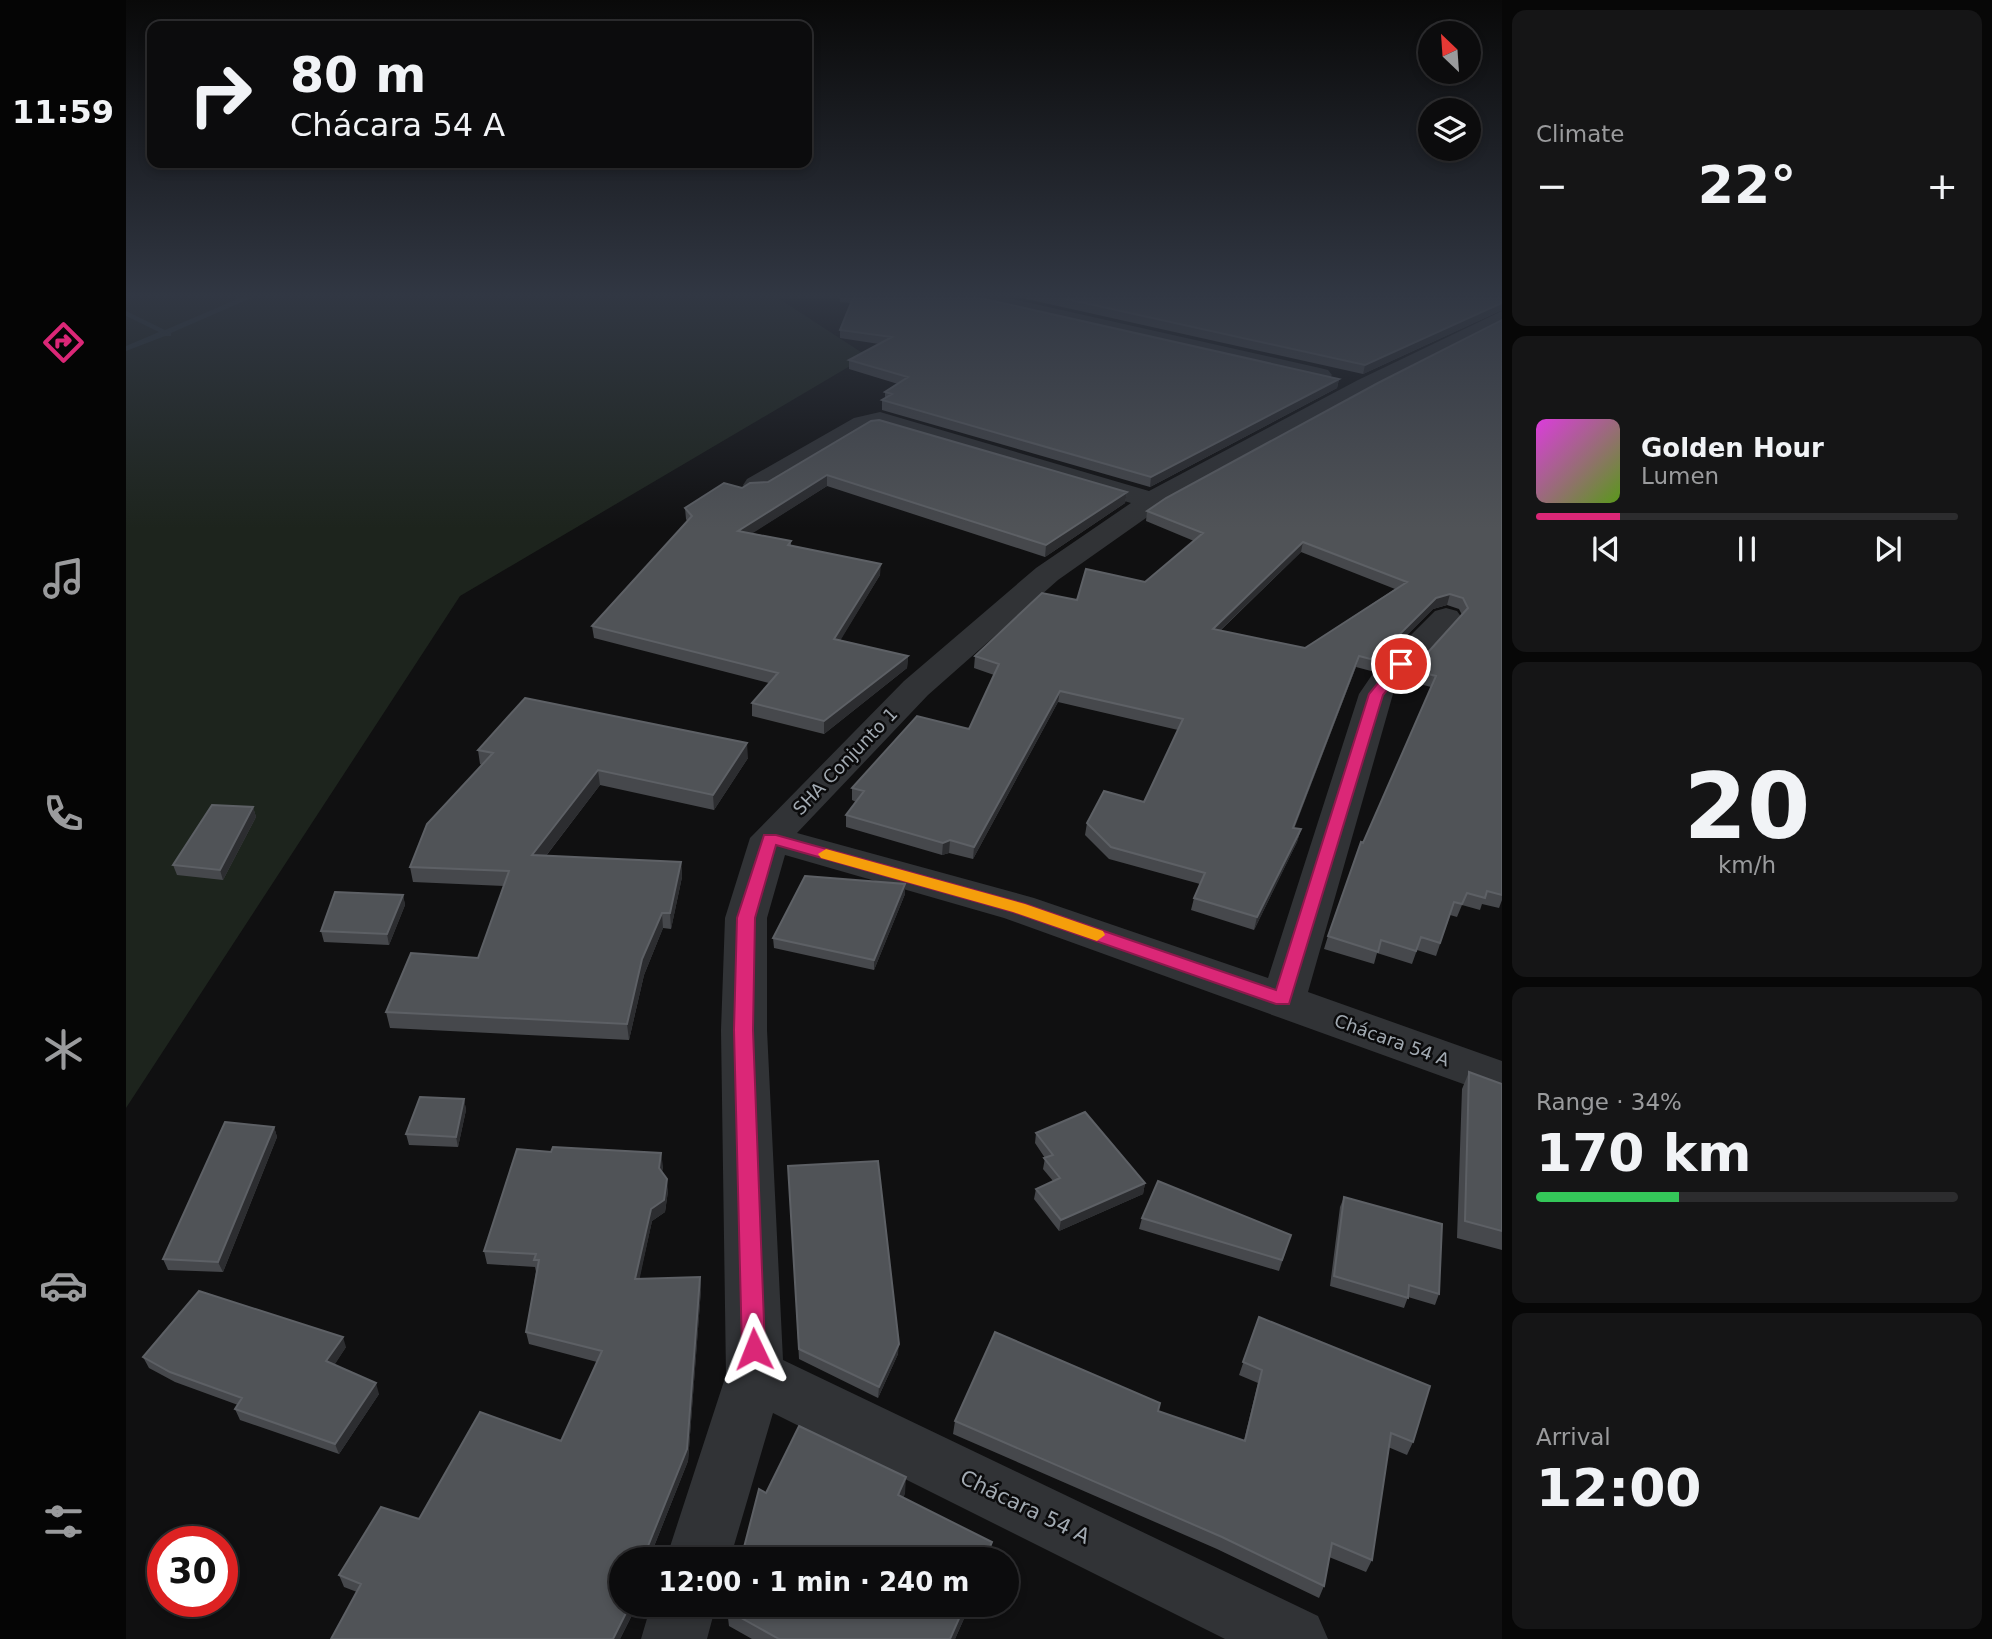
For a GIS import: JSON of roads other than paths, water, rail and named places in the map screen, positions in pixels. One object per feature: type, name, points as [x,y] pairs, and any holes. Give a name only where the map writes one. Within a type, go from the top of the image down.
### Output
[{"type":"street","points":[[1320,374],[1366,385]]},
{"type":"street","name":"SHA Conjunto 1","points":[[702,1547],[755,1376],[744,1030],[746,918],[770,838],[916,688],[1047,574],[1153,500],[1387,374]]},
{"type":"street","points":[[757,485],[863,423],[880,420],[1153,500]]},
{"type":"street","points":[[1283,1000],[1376,694],[1386,679],[1446,618]]},
{"type":"street","name":"Chácara 54 A","points":[[770,838],[1019,908],[1502,1080]]},
{"type":"street","name":"Chácara 54 A","points":[[755,1376],[1295,1639]]},
{"type":"street","points":[[674,1639],[680,1617]]}]
